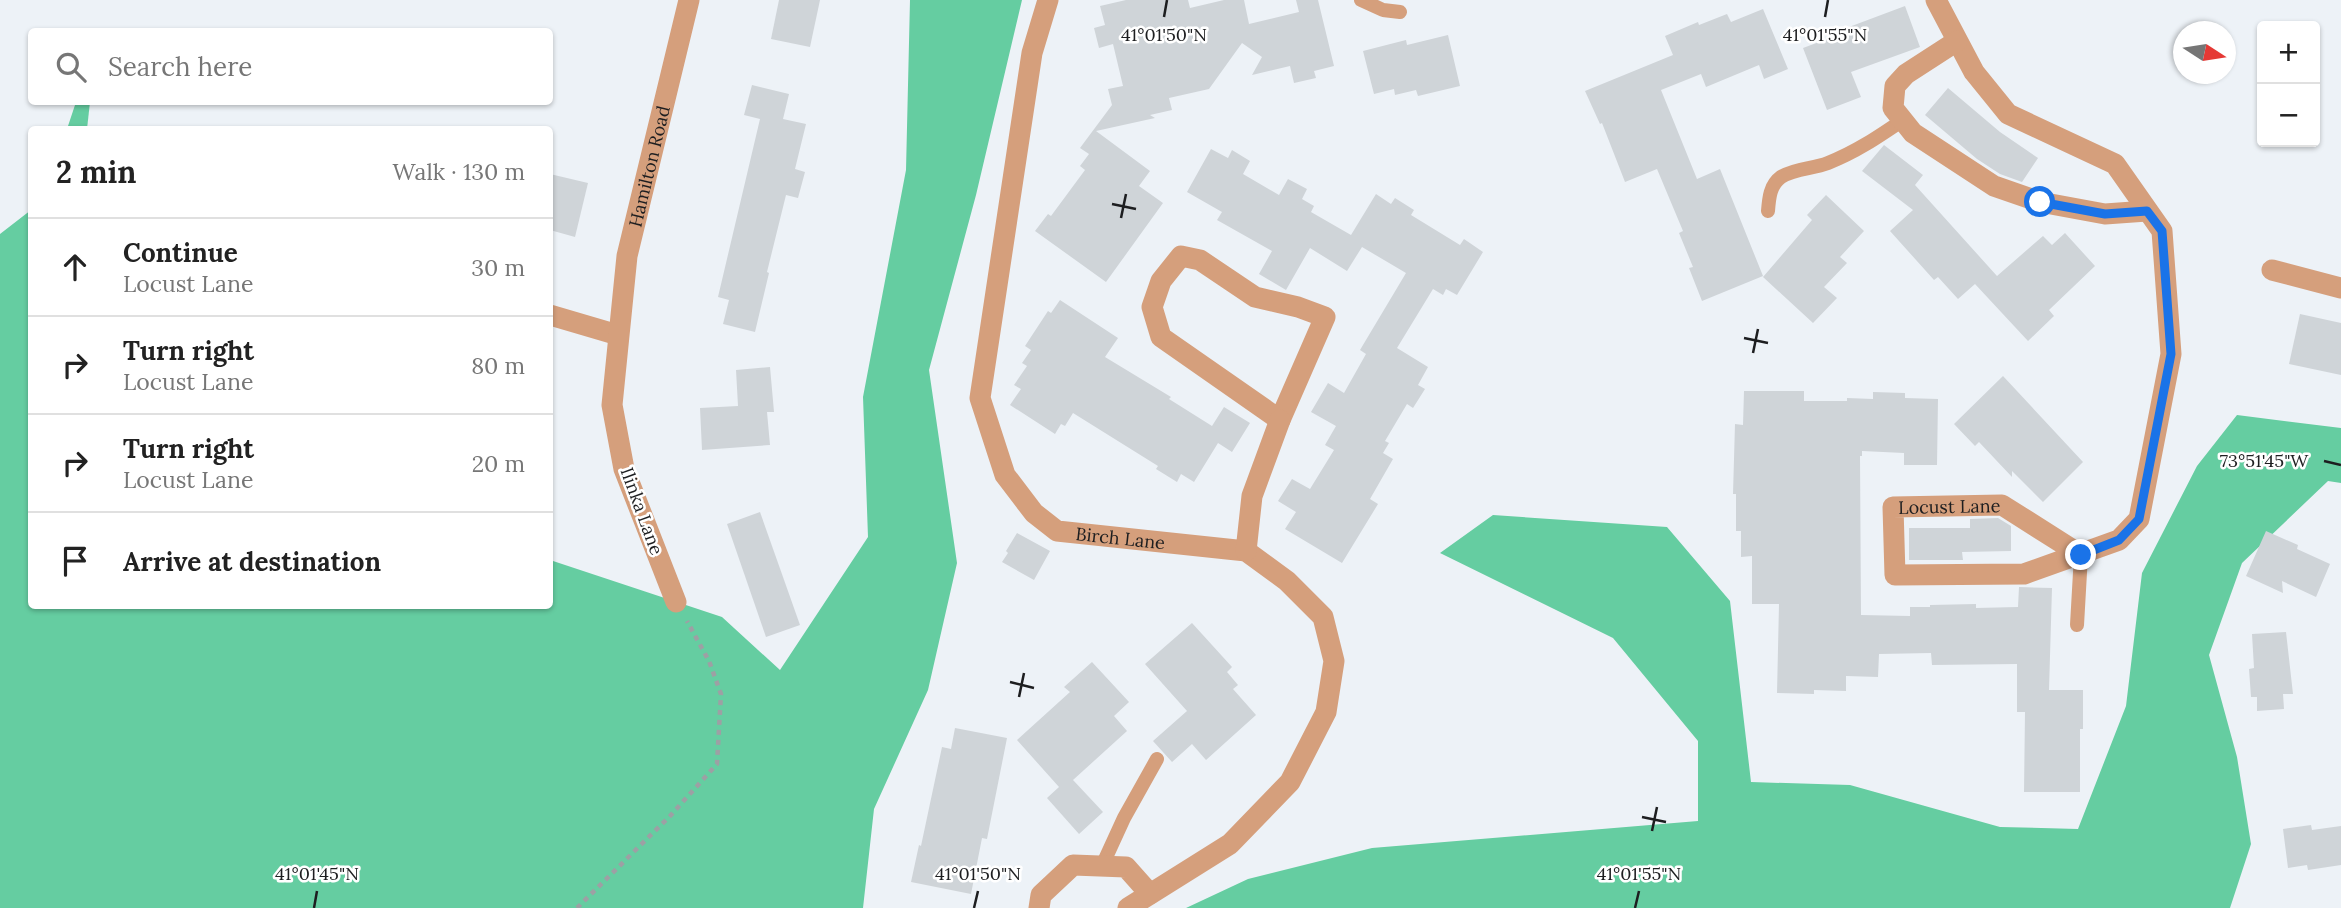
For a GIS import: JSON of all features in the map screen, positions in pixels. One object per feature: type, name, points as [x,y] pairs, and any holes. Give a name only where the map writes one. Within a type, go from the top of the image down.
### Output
[{"type":"street","name":"Hamilton Road","points":[[618,335],[627,256],[690,0]]},
{"type":"street","name":"Birch Lane","points":[[1048,0],[1032,53],[980,398],[1005,475],[1034,513],[1057,531],[1246,551]]},
{"type":"street","name":"Locust Lane","points":[[1936,0],[1974,72],[2008,114],[2115,164],[2162,231],[2171,354],[2139,519],[2119,540],[2081,555],[2024,573],[1895,575],[1893,507],[2001,505],[2081,555]]},
{"type":"street","points":[[1957,41],[1906,74],[1895,86],[1893,108],[1913,133],[1994,186],[2040,202],[2105,214],[2147,211]]},
{"type":"street","points":[[1128,908],[1230,844],[1290,782],[1325,712],[1334,661],[1323,617],[1287,581],[1246,551],[1252,496],[1280,419],[1325,317],[1298,307],[1255,298],[1200,260],[1181,256],[1161,281],[1152,307],[1161,337],[1280,419]]},
{"type":"street","points":[[2272,270],[2341,288]]},
{"type":"street","points":[[553,317],[618,335]]},
{"type":"street","name":"Ilinka Lane","points":[[618,335],[612,405],[624,469],[676,601]]},
{"type":"street","points":[[1039,908],[1041,895],[1073,865],[1126,867],[1150,894]]},
{"type":"lane","points":[[1361,0],[1383,10],[1400,12]]},
{"type":"lane","points":[[1768,211],[1769,196],[1780,178],[1824,165],[1859,150],[1903,120]]},
{"type":"lane","points":[[2077,625],[2081,555]]},
{"type":"lane","points":[[1102,866],[1124,818],[1157,758]]},
{"type":"path","points":[[577,908],[670,816],[717,764],[721,694],[709,661],[676,601]]},
{"type":"green space","points":[[910,0],[1022,0],[976,195],[929,370],[957,563],[928,690],[874,809],[863,908],[0,908],[0,234],[28,212],[28,609],[553,609],[553,561],[722,617],[780,670],[868,537],[863,397],[906,170]]},
{"type":"green space","points":[[75,105],[90,105],[87,126],[68,126]]},
{"type":"green space","points":[[2237,415],[2341,428],[2341,483],[2328,481],[2242,563],[2209,655],[2237,757],[2251,844],[2230,908],[1186,908],[1248,879],[1372,848],[1698,821],[1698,741],[1613,638],[1440,553],[1493,515],[1667,527],[1730,601],[1751,782],[1850,785],[2000,827],[2078,829],[2126,706],[2142,573],[2197,466]]},
{"type":"building","points":[[779,0],[820,0],[810,47],[771,39]]},
{"type":"building","points":[[1126,0],[1188,0],[1190,8],[1224,0],[1244,0],[1249,24],[1299,12],[1296,0],[1318,0],[1334,66],[1314,71],[1316,78],[1294,83],[1290,66],[1252,75],[1262,57],[1242,43],[1209,89],[1169,98],[1172,110],[1150,115],[1155,118],[1096,131],[1150,171],[1139,186],[1163,203],[1106,282],[1035,231],[1048,214],[1051,216],[1085,170],[1080,166],[1089,154],[1080,148],[1112,105],[1108,89],[1123,86],[1113,44],[1099,48],[1094,28],[1105,25],[1100,6]]},
{"type":"building","points":[[1905,6],[1920,47],[1851,72],[1861,97],[1827,110],[1803,48]]},
{"type":"building","points":[[1763,9],[1788,69],[1764,79],[1759,65],[1706,87],[1701,74],[1661,90],[1697,179],[1720,169],[1763,276],[1702,301],[1689,268],[1693,267],[1679,233],[1683,231],[1657,169],[1625,182],[1602,123],[1600,124],[1585,91],[1673,55],[1665,36],[1698,22],[1699,25],[1727,14],[1731,22]]},
{"type":"building","points":[[1448,35],[1460,86],[1418,96],[1416,90],[1395,95],[1394,89],[1374,94],[1363,51],[1406,40],[1407,45]]},
{"type":"building","points":[[752,85],[789,94],[783,119],[806,124],[795,169],[805,172],[798,198],[786,195],[755,332],[723,324],[729,300],[718,297],[760,119],[744,115]]},
{"type":"building","points":[[1948,88],[2000,132],[2038,158],[2022,182],[2000,174],[1977,159],[1925,115]]},
{"type":"building","points":[[1884,145],[1923,175],[1915,185],[1997,276],[2043,236],[2052,245],[2065,233],[2095,266],[2049,310],[2054,316],[2028,341],[1975,284],[1958,299],[1938,277],[1934,280],[1890,231],[1913,210],[1862,171]]},
{"type":"building","points":[[1211,149],[1228,158],[1232,150],[1250,161],[1243,174],[1279,195],[1288,179],[1307,189],[1302,199],[1314,206],[1311,212],[1351,235],[1376,194],[1391,204],[1395,198],[1414,210],[1411,215],[1460,245],[1464,239],[1483,252],[1457,295],[1446,289],[1443,295],[1433,289],[1397,348],[1428,367],[1418,385],[1425,389],[1413,408],[1407,404],[1385,441],[1389,443],[1383,453],[1393,459],[1370,499],[1378,504],[1342,563],[1285,529],[1296,512],[1278,501],[1292,479],[1310,489],[1334,450],[1325,445],[1336,426],[1311,412],[1328,383],[1344,393],[1366,354],[1360,350],[1406,273],[1362,247],[1347,271],[1310,248],[1286,290],[1259,274],[1272,251],[1217,220],[1222,212],[1187,192]]},
{"type":"building","points":[[553,175],[588,183],[575,237],[553,231]]},
{"type":"building","points":[[1826,195],[1864,231],[1840,257],[1847,263],[1824,287],[1837,298],[1813,323],[1763,277],[1812,220],[1807,215]]},
{"type":"building","points":[[1060,300],[1118,338],[1105,357],[1171,397],[1169,399],[1212,426],[1224,407],[1250,423],[1232,452],[1218,443],[1194,482],[1181,474],[1177,482],[1156,469],[1158,466],[1073,413],[1065,426],[1061,424],[1055,434],[1010,405],[1021,389],[1014,385],[1027,366],[1022,363],[1031,350],[1025,346],[1048,311],[1051,313]]},
{"type":"building","points":[[2300,314],[2341,323],[2341,375],[2289,364]]},
{"type":"building","points":[[770,367],[774,412],[767,412],[770,445],[702,450],[700,408],[738,406],[736,370]]},
{"type":"building","points":[[2003,376],[2083,462],[2043,502],[2012,471],[2012,477],[1979,442],[1975,446],[1954,424]]},
{"type":"building","points":[[1744,391],[1804,391],[1804,401],[1873,399],[1873,392],[1905,393],[1905,398],[1938,399],[1937,465],[1904,465],[1904,453],[1862,451],[1860,456],[1861,615],[1910,616],[1910,607],[1930,605],[2018,607],[2019,587],[2052,588],[2049,690],[2083,690],[2080,792],[2024,792],[2025,712],[2017,712],[2017,664],[1932,665],[1931,653],[1879,654],[1878,677],[1846,676],[1846,691],[1777,693],[1779,604],[1752,604],[1752,556],[1741,557],[1741,531],[1736,531],[1736,494],[1733,494],[1735,424],[1743,425]]},
{"type":"building","points":[[760,512],[800,625],[766,637],[727,524]]},
{"type":"building","points":[[1998,518],[2011,526],[2011,551],[1962,552],[1963,560],[1909,560],[1909,528],[1970,528],[1970,519]]},
{"type":"building","points":[[2266,531],[2298,545],[2297,549],[2330,564],[2316,597],[2282,581],[2283,593],[2246,576]]},
{"type":"building","points":[[1017,533],[1050,551],[1034,580],[1002,562]]},
{"type":"building","points":[[1192,623],[1232,667],[1227,672],[1238,685],[1233,689],[1256,715],[1206,760],[1192,744],[1172,762],[1153,741],[1187,711],[1145,664]]},
{"type":"building","points":[[2286,632],[2293,694],[2283,694],[2284,709],[2257,711],[2257,697],[2251,697],[2249,669],[2254,668],[2252,634]]},
{"type":"building","points":[[1092,662],[1129,702],[1114,716],[1127,731],[1073,780],[1103,812],[1079,834],[1047,798],[1059,787],[1017,740],[1070,692],[1064,687]]},
{"type":"building","points":[[955,728],[1007,738],[987,839],[982,838],[971,894],[911,882],[942,747],[951,749]]},
{"type":"building","points":[[2311,825],[2312,830],[2341,826],[2341,865],[2308,870],[2307,865],[2288,868],[2283,829]]},
{"type":"route","points":[[2040,202],[2105,214],[2147,211],[2162,231],[2171,354],[2139,519],[2119,540],[2081,555]]}]
